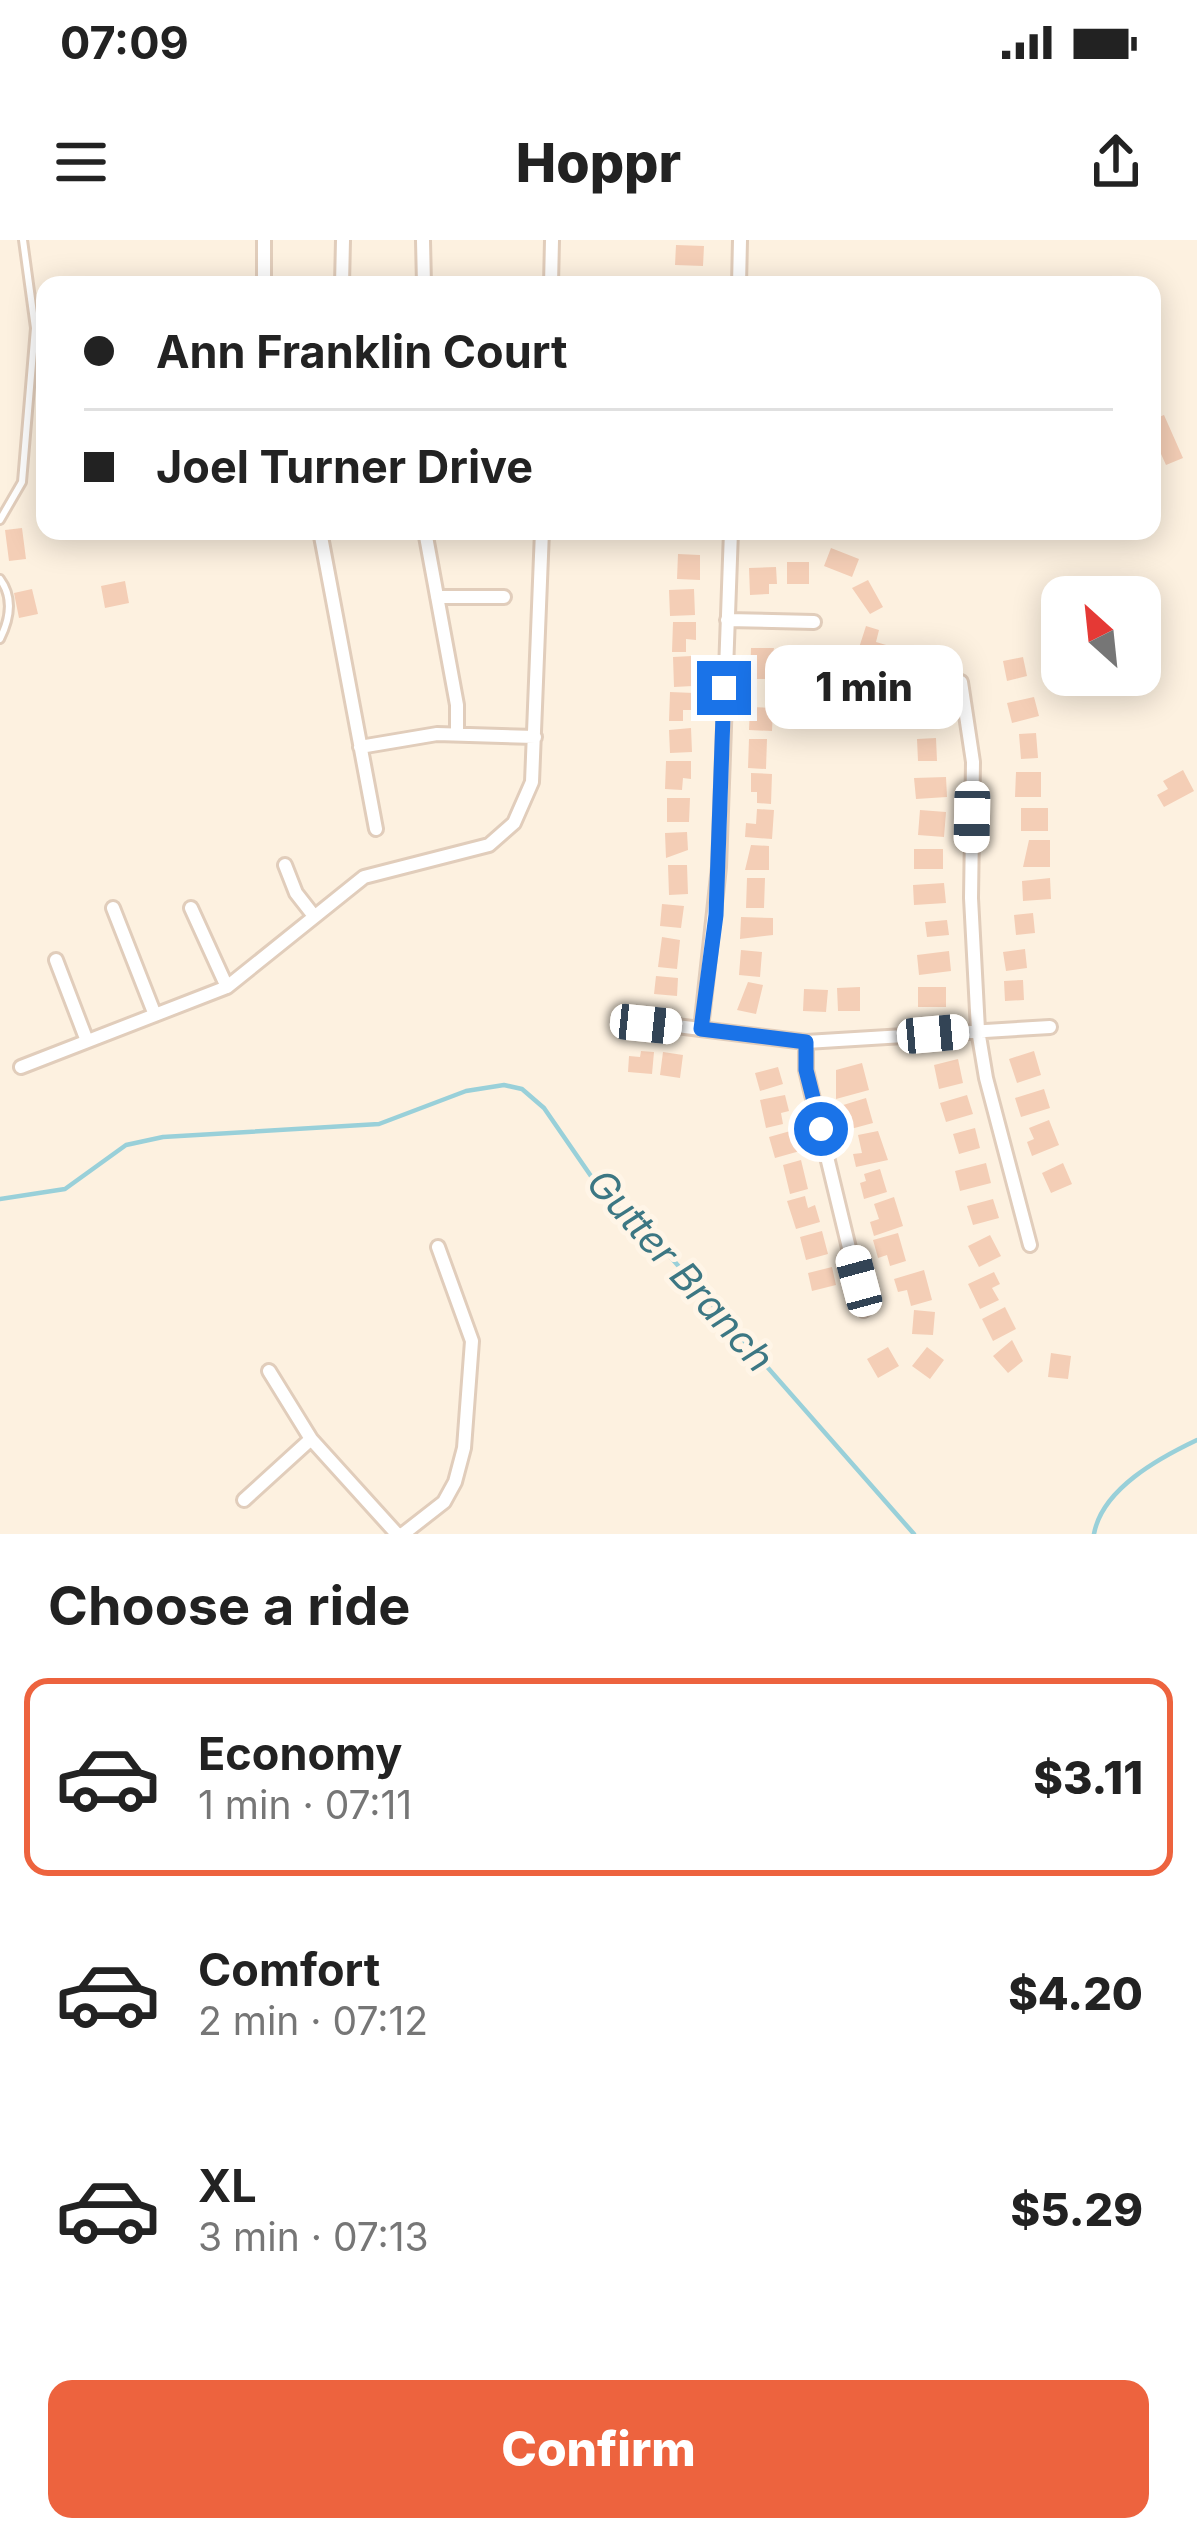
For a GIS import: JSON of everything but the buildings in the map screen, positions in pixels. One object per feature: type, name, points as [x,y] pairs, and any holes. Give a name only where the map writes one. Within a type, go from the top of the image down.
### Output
[{"type":"street","points":[[264,240],[264,276]]},
{"type":"street","points":[[342,276],[343,240]]},
{"type":"street","points":[[424,240],[424,276]]},
{"type":"street","points":[[550,276],[552,240]]},
{"type":"street","points":[[739,276],[740,240]]},
{"type":"street","points":[[322,540],[376,829]]},
{"type":"street","points":[[427,540],[457,705],[457,734]]},
{"type":"street","points":[[21,1067],[226,987],[364,877],[468,854],[498,839],[514,823],[530,794],[542,540]]},
{"type":"street","points":[[701,1029],[717,899],[731,540]]},
{"type":"street","points":[[437,597],[504,597]]},
{"type":"street","points":[[727,620],[814,622]]},
{"type":"street","points":[[961,682],[974,762],[970,898],[978,1030],[1030,1245]]},
{"type":"street","points":[[361,747],[418,735],[535,737]]},
{"type":"street","points":[[285,865],[296,893],[314,916]]},
{"type":"street","points":[[113,908],[155,1015]]},
{"type":"street","points":[[191,908],[226,987]]},
{"type":"street","points":[[56,959],[87,1042]]},
{"type":"street","points":[[628,1020],[806,1042],[1050,1027]]},
{"type":"street","points":[[806,1042],[806,1070],[864,1310]]},
{"type":"street","points":[[269,1371],[311,1439],[400,1534],[444,1502],[464,1448],[472,1341],[438,1246]]},
{"type":"street","points":[[244,1500],[311,1439]]},
{"type":"lane","points":[[0,520],[22,482],[35,328],[22,240]]},
{"type":"lane","points":[[0,579],[10,592],[8,619],[0,639]]},
{"type":"waterway","name":"Gutter Branch","points":[[0,1199],[65,1189],[126,1145],[163,1137],[379,1124],[466,1091],[504,1085],[522,1089],[544,1108],[602,1192],[667,1253],[914,1534]]},
{"type":"waterway","name":"Gutter Branch","points":[[1094,1534],[1099,1518],[1120,1489],[1197,1440]]},
{"type":"route","points":[[724,688],[716,915],[701,1029],[806,1042],[806,1070],[821,1129]]}]
